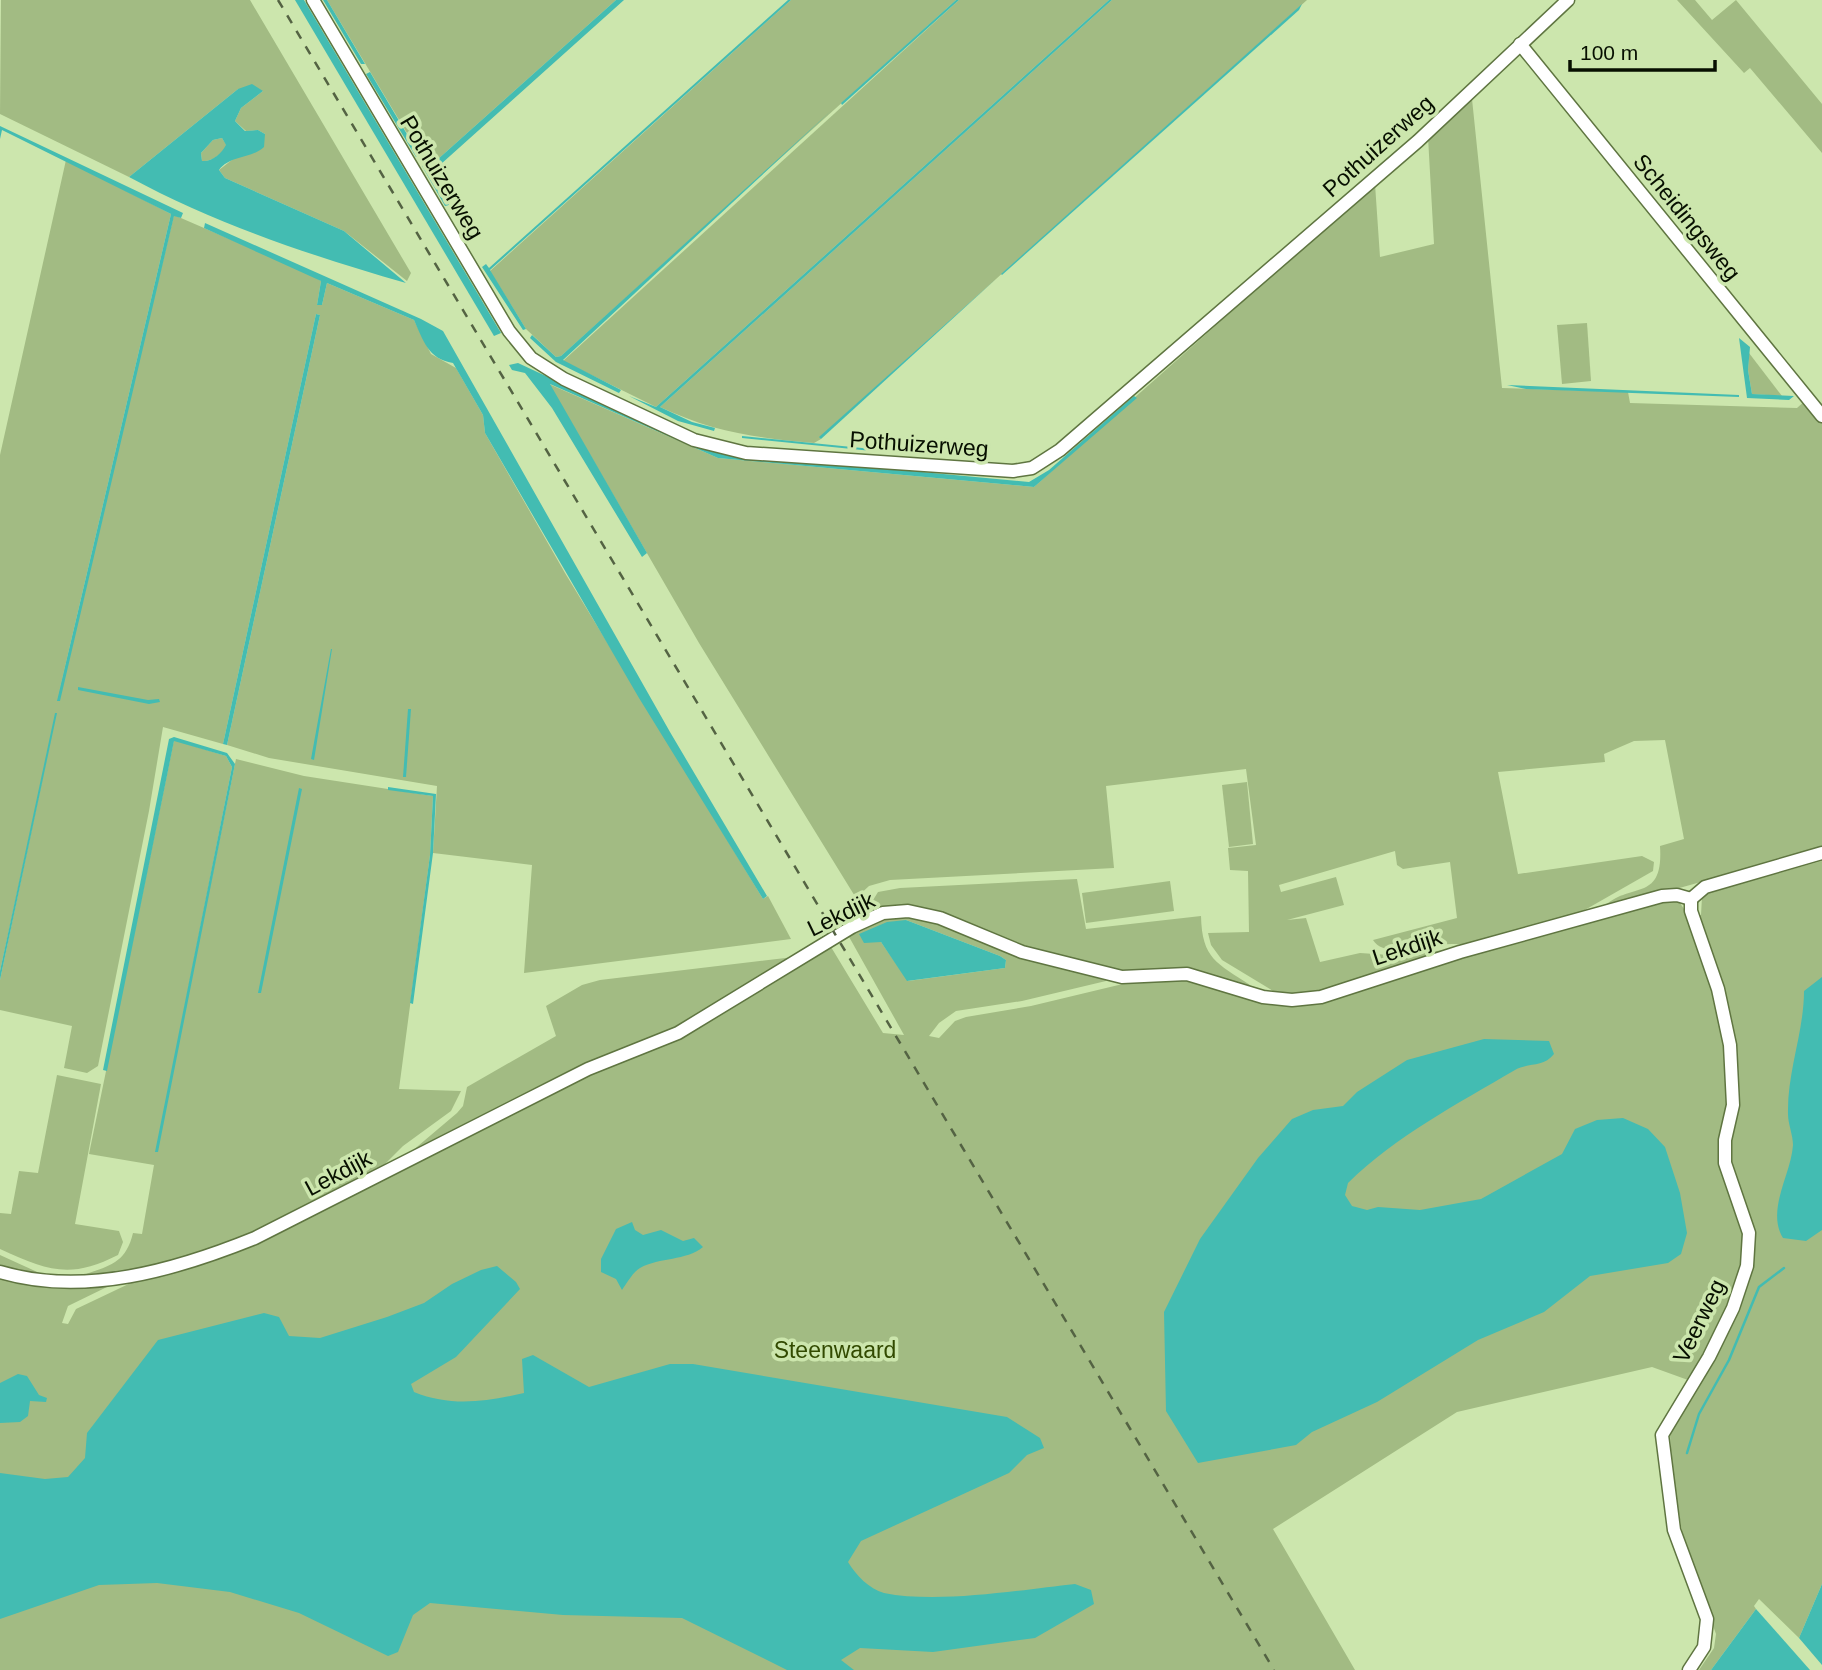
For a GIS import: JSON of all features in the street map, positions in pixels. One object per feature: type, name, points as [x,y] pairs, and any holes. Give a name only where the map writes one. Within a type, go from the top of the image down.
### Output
[{"type":"street","name":"Pothuizerweg","points":[[313,0],[509,331],[531,358],[564,379],[694,440],[746,453],[1013,471],[1032,468],[1060,450],[1418,141],[1568,0]]},
{"type":"street","name":"Scheidingsweg","points":[[1520,44],[1822,416]]},
{"type":"street","name":"Lekdijk","points":[[0,1272],[58,1284],[106,1280],[216,1254],[255,1238],[588,1069],[678,1033],[852,927],[883,913],[908,911],[940,918],[1022,952],[1122,977],[1187,974],[1263,997],[1292,1000],[1321,997],[1460,952],[1650,900],[1677,895],[1691,899],[1705,887],[1822,852]]},
{"type":"street","name":"Veerweg","points":[[1689,1670],[1704,1647],[1707,1619],[1674,1530],[1662,1435],[1709,1357],[1733,1308],[1747,1266],[1749,1233],[1725,1163],[1724,1146],[1733,1105],[1730,1045],[1718,989],[1691,911],[1691,899]]},
{"type":"green space","points":[[1,0],[250,0],[411,273],[407,281],[344,231],[225,178],[219,170],[265,134],[258,130],[246,131],[235,121],[241,108],[263,91],[238,89],[129,177],[0,114]]},
{"type":"green space","points":[[327,0],[616,0],[428,168]]},
{"type":"green space","points":[[791,0],[956,0],[561,356],[556,357],[526,329],[490,271]]},
{"type":"green space","points":[[959,0],[1109,0],[656,407],[563,361]]},
{"type":"green space","points":[[1112,0],[1307,0],[820,437],[821,439],[814,443],[735,432],[679,416],[660,407]]},
{"type":"green space","points":[[1677,0],[1695,0],[1712,20],[1736,0],[1822,104],[1822,153],[1750,68],[1744,73]]},
{"type":"green space","points":[[1472,99],[1502,388],[1628,392],[1630,403],[1797,408],[1806,400],[1822,421],[1822,848],[1601,910],[1622,895],[1650,884],[1660,865],[1660,846],[1684,839],[1665,740],[1634,741],[1604,754],[1605,762],[1498,772],[1518,874],[1642,856],[1654,862],[1653,871],[1576,915],[1466,946],[1443,944],[1402,950],[1380,946],[1373,940],[1457,918],[1450,862],[1403,869],[1397,865],[1395,851],[1279,885],[1281,892],[1336,877],[1344,905],[1287,920],[1306,918],[1320,962],[1360,953],[1390,955],[1447,950],[1311,994],[1278,994],[1222,960],[1211,945],[1208,933],[1249,932],[1248,871],[1230,870],[1228,848],[1256,845],[1246,769],[1106,786],[1114,868],[890,880],[869,886],[856,898],[699,643],[549,384],[718,458],[1034,487],[1375,184],[1380,257],[1434,244],[1428,137]]},
{"type":"green space","points":[[222,138],[227,146],[220,155],[202,161],[201,153],[213,140]]},
{"type":"green space","points":[[66,160],[171,214],[57,701],[174,215],[321,281],[317,305],[322,305],[327,283],[414,320],[431,354],[456,368],[483,415],[485,433],[565,573],[763,899],[768,896],[791,939],[524,973],[532,865],[433,853],[437,786],[269,758],[227,745],[320,315],[316,314],[223,744],[163,727],[98,1066],[87,1073],[64,1068],[72,1026],[0,1010],[0,980],[56,714],[0,971],[0,455]]},
{"type":"green space","points":[[1587,323],[1591,381],[1562,384],[1557,325]]},
{"type":"green space","points":[[1749,353],[1782,396],[1752,394],[1748,370]]},
{"type":"green space","points":[[174,740],[226,756],[232,767],[156,1152],[236,759],[304,776],[433,796],[430,855],[399,1089],[461,1091],[451,1111],[403,1146],[379,1170],[333,1195],[215,1250],[130,1274],[75,1278],[112,1264],[125,1253],[133,1233],[142,1234],[154,1165],[89,1154]]},
{"type":"green space","points":[[1247,782],[1253,844],[1229,847],[1222,785]]},
{"type":"green space","name":"Steenwaard","points":[[1822,861],[1822,1584],[1799,1638],[1759,1599],[1754,1606],[1756,1609],[1711,1670],[1699,1670],[1714,1648],[1716,1634],[1684,1544],[1673,1476],[1670,1436],[1688,1380],[1652,1367],[1457,1412],[1273,1529],[1355,1670],[0,1670],[0,1275],[55,1288],[109,1286],[68,1306],[62,1323],[68,1324],[76,1309],[137,1280],[169,1272],[565,1085],[831,947],[883,1033],[904,1035],[848,935],[874,919],[908,914],[1104,977],[1106,981],[1022,1001],[956,1011],[939,1023],[929,1036],[939,1038],[955,1021],[966,1017],[1031,1006],[1131,982],[1187,978],[1275,1002],[1441,963],[1670,900],[1678,900],[1690,918],[1701,915],[1702,897],[1708,892]],"holes":[[[906,920],[1006,960],[1005,968],[908,981],[881,942],[872,941]]]},
{"type":"green space","points":[[1077,879],[1086,929],[1201,916],[1204,942],[1208,951],[1220,965],[1250,985],[1251,989],[1206,973],[1135,974],[1043,955],[940,915],[875,911],[870,905],[878,892],[900,888]]},
{"type":"green space","points":[[1170,881],[1174,911],[1086,923],[1082,893]]},
{"type":"green space","points":[[794,957],[676,1029],[405,1157],[457,1113],[463,1106],[467,1087],[556,1036],[546,1006],[582,985],[600,980]]},
{"type":"green space","points":[[57,1075],[101,1084],[75,1224],[119,1231],[123,1242],[118,1255],[86,1268],[72,1270],[45,1267],[0,1249],[0,1213],[11,1214],[19,1171],[38,1173]]},
{"type":"green space","points":[[0,1255],[46,1276],[0,1267]]},
{"type":"water","points":[[295,0],[304,0],[501,333],[494,336]]},
{"type":"water","points":[[323,0],[327,0],[365,64],[361,64]]},
{"type":"water","points":[[616,0],[624,0],[431,173],[449,205],[445,206],[422,166],[425,164],[428,168]]},
{"type":"water","points":[[791,0],[490,270],[526,329],[523,330],[482,267],[486,264],[489,268]]},
{"type":"water","points":[[959,0],[842,105],[841,103]]},
{"type":"water","points":[[1112,0],[660,407],[692,422],[715,428],[714,431],[678,421],[629,396],[656,407]]},
{"type":"water","points":[[1302,4],[1299,10],[1001,274]]},
{"type":"water","points":[[370,72],[420,156],[416,157],[366,74]]},
{"type":"water","points":[[252,84],[263,91],[241,108],[235,121],[245,131],[258,130],[265,134],[264,147],[224,165],[219,170],[225,178],[344,231],[406,283],[265,238],[196,210],[129,177],[238,89]],"holes":[[[222,138],[226,145],[216,156],[202,161],[201,153],[213,140]]]},
{"type":"water","points":[[832,110],[563,360],[621,390],[619,393],[556,362],[530,338],[532,335],[556,357],[561,356]]},
{"type":"water","points":[[0,126],[183,213],[181,218],[174,216],[60,701],[57,701],[171,214],[2,130],[0,139]]},
{"type":"water","points":[[205,223],[443,331],[670,732],[767,896],[763,899],[639,698],[485,433],[483,415],[453,363],[432,353],[414,320],[327,283],[322,305],[317,305],[321,281],[204,228]]},
{"type":"water","points":[[996,279],[821,439],[819,437]]},
{"type":"water","points":[[316,314],[320,315],[227,745],[223,744]]},
{"type":"water","points":[[1739,338],[1750,347],[1748,370],[1752,394],[1794,396],[1789,400],[1747,398]]},
{"type":"water","points":[[518,363],[670,434],[719,453],[1029,482],[1049,470],[1134,396],[1137,398],[1034,487],[718,458],[550,384],[647,553],[642,557],[552,408],[525,373],[512,370],[509,365]]},
{"type":"water","points":[[1507,385],[1739,395],[1739,397],[1526,389]]},
{"type":"water","points":[[742,438],[872,449],[872,451]]},
{"type":"water","points":[[332,649],[314,760],[311,759]]},
{"type":"water","points":[[78,687],[148,700],[159,699],[160,702],[149,704],[78,690]]},
{"type":"water","points":[[408,709],[411,709],[406,777],[403,777]]},
{"type":"water","points":[[57,713],[0,980],[0,971]]},
{"type":"water","points":[[174,737],[227,753],[235,764],[158,1152],[155,1152],[232,767],[226,756],[174,741],[107,1071],[103,1070],[169,739]]},
{"type":"water","points":[[388,787],[436,794],[433,853],[413,1004],[410,1003],[430,855],[433,796],[388,790]]},
{"type":"water","points":[[299,788],[302,789],[261,993],[258,993]]},
{"type":"water","points":[[906,920],[1000,956],[1006,960],[1005,968],[907,981],[881,942],[864,943],[859,934],[887,922]]},
{"type":"water","points":[[1822,977],[1822,1230],[1806,1241],[1783,1238],[1777,1216],[1793,1145],[1788,1118],[1788,1098],[1804,991]]},
{"type":"water","points":[[1484,1039],[1549,1041],[1554,1054],[1541,1063],[1515,1070],[1386,1150],[1348,1183],[1345,1195],[1352,1206],[1367,1210],[1378,1207],[1420,1210],[1481,1199],[1562,1154],[1575,1129],[1597,1120],[1623,1118],[1648,1129],[1665,1147],[1680,1193],[1687,1233],[1681,1254],[1668,1263],[1590,1276],[1544,1312],[1478,1340],[1377,1402],[1312,1432],[1296,1445],[1198,1463],[1166,1411],[1164,1312],[1200,1239],[1258,1158],[1292,1119],[1313,1110],[1343,1106],[1357,1092],[1407,1060]]},
{"type":"water","points":[[632,1222],[635,1230],[643,1235],[661,1230],[683,1241],[694,1238],[703,1247],[689,1255],[640,1268],[622,1290],[616,1279],[601,1272],[601,1259],[616,1229]]},
{"type":"water","points":[[497,1266],[516,1282],[520,1289],[456,1357],[411,1384],[414,1392],[441,1400],[468,1402],[524,1393],[522,1359],[533,1355],[589,1387],[670,1364],[693,1364],[1007,1417],[1040,1438],[1044,1448],[1027,1455],[1009,1473],[861,1541],[848,1562],[863,1581],[884,1593],[954,1597],[1075,1584],[1091,1590],[1094,1604],[1035,1638],[933,1652],[860,1648],[841,1660],[854,1670],[787,1670],[682,1618],[563,1615],[430,1603],[413,1615],[398,1652],[388,1656],[299,1613],[230,1592],[157,1583],[99,1585],[0,1619],[0,1473],[45,1479],[68,1477],[85,1458],[87,1433],[158,1340],[264,1313],[279,1317],[289,1336],[320,1338],[424,1303],[452,1284],[481,1270]]},
{"type":"water","points":[[18,1374],[27,1376],[39,1395],[47,1398],[46,1402],[30,1401],[28,1416],[20,1422],[0,1423],[0,1383]]},
{"type":"water","points":[[1822,1584],[1822,1665],[1799,1638]]},
{"type":"water","points":[[1756,1609],[1810,1670],[1711,1670]]},
{"type":"waterway","points":[[1687,1453],[1699,1414],[1729,1360],[1759,1287],[1784,1268]]},
{"type":"railway","points":[[278,0],[1274,1670]]}]
